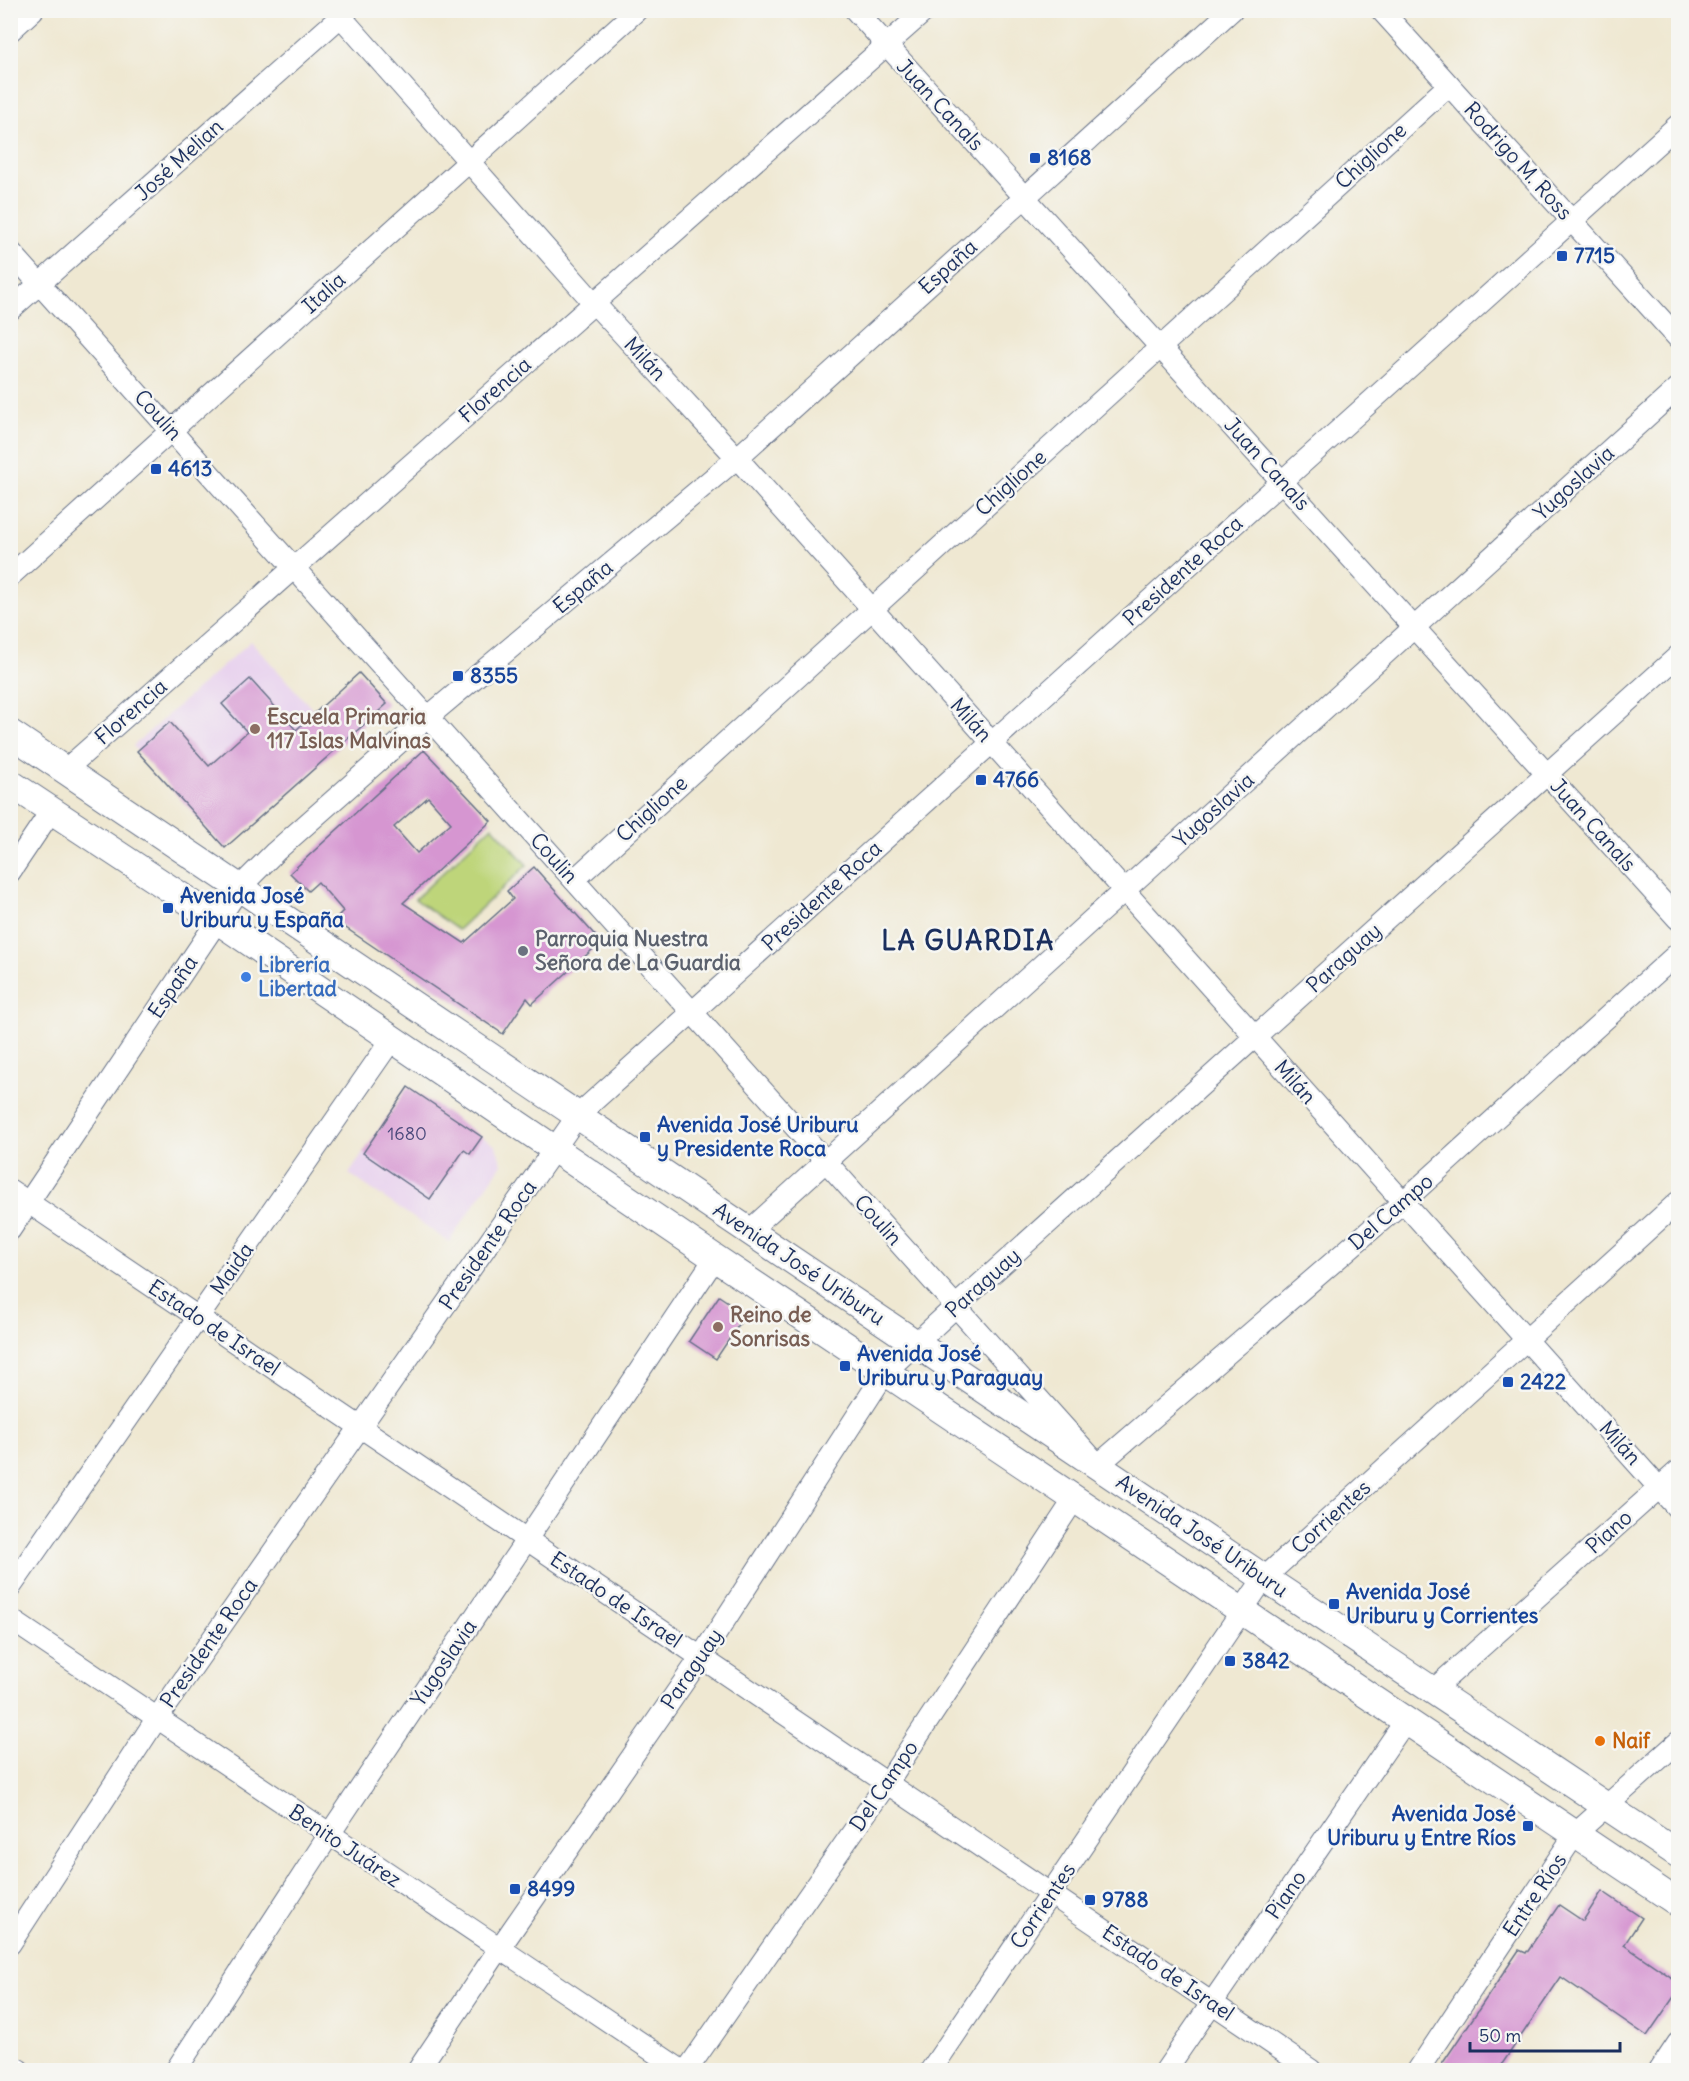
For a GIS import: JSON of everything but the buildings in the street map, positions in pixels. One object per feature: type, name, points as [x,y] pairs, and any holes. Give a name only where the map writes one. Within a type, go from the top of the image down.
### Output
[{"type":"main road","name":"Avenida José Uriburu","points":[[10,733],[1264,1578],[1678,1854]]},
{"type":"main road","name":"Avenida José Uriburu","points":[[10,783],[1678,1903]]},
{"type":"street","points":[[10,31],[33,10]]},
{"type":"street","name":"Italia","points":[[10,576],[637,10]]},
{"type":"street","name":"Juan Canals","points":[[855,10],[1678,920]]},
{"type":"street","name":"Florencia","points":[[65,770],[926,10]]},
{"type":"street","name":"España","points":[[10,1230],[240,887],[275,852],[428,717],[737,458],[1232,10]]},
{"type":"street","name":"Rodrigo M. Ross","points":[[1381,10],[1678,338]]},
{"type":"street","name":"Milán","points":[[341,13],[594,303],[737,458],[1678,1509]]},
{"type":"street","name":"José Melian","points":[[10,310],[341,13]]},
{"type":"street","name":"Chiglione","points":[[574,880],[1449,85]]},
{"type":"street","name":"Presidente Roca","points":[[10,1944],[157,1718],[578,1115],[1678,125]]},
{"type":"street","name":"Coulin","points":[[10,250],[1098,1465]]},
{"type":"street","name":"Yugoslavia","points":[[750,1230],[1678,388]]},
{"type":"street","name":"Paraguay","points":[[418,2070],[701,1657],[886,1371],[1678,656]]},
{"type":"street","points":[[10,872],[51,811]]},
{"type":"street","name":"Del Campo","points":[[1098,1465],[1403,1202],[1678,953]]},
{"type":"street","name":"Maida","points":[[10,1588],[392,1039]]},
{"type":"street","name":"Estado de Israel","points":[[10,1190],[1311,2070]]},
{"type":"street","name":"Corrientes","points":[[931,2070],[1264,1578],[1678,1202]]},
{"type":"street","name":"Yugoslavia","points":[[176,2070],[329,1835],[715,1258]]},
{"type":"street","name":"Piano","points":[[1433,1690],[1678,1470]]},
{"type":"street","name":"Del Campo","points":[[687,2070],[887,1783],[1075,1498]]},
{"type":"street","name":"Benito Juárez","points":[[10,1619],[681,2070]]},
{"type":"street","name":"Piano","points":[[1166,2070],[1406,1720]]},
{"type":"street","name":"Entre Ríos","points":[[1418,2070],[1575,1834],[1678,1742]]},
{"type":"street","points":[[1660,2070],[1678,2043]]},
{"type":"street","points":[[10,2065],[19,2070]]},
{"type":"shaded area","name":"Escuela Primaria 117 Islas Malvinas","points":[[251,641],[315,712],[359,673],[387,704],[225,848],[133,746]]},
{"type":"shaded area","points":[[408,1087],[496,1146],[502,1164],[449,1242],[349,1174]]},
{"type":"green space","points":[[492,826],[527,865],[458,930],[415,899]]},
{"type":"place","name":"8168","points":[[1035,158]]},
{"type":"place","name":"7715","points":[[1562,256]]},
{"type":"place","name":"4613","points":[[156,469]]},
{"type":"place","name":"8355","points":[[458,676]]},
{"type":"place","name":"Escuela Primaria 117 Islas Malvinas","points":[[255,729]]},
{"type":"place","name":"4766","points":[[981,780]]},
{"type":"place","name":"Avenida José Uriburu y España","points":[[168,908]]},
{"type":"place","name":"Parroquia Nuestra Señora de La Guardia","points":[[523,951]]},
{"type":"place","name":"Librería Libertad","points":[[246,977]]},
{"type":"place","name":"Avenida José Uriburu y Presidente Roca","points":[[645,1137]]},
{"type":"place","name":"Reino de Sonrisas","points":[[718,1327]]},
{"type":"place","name":"Avenida José Uriburu y Paraguay","points":[[845,1366]]},
{"type":"place","name":"2422","points":[[1508,1382]]},
{"type":"place","name":"Avenida José Uriburu y Corrientes","points":[[1334,1604]]},
{"type":"place","name":"3842","points":[[1230,1661]]},
{"type":"place","name":"Naif","points":[[1600,1741]]},
{"type":"place","name":"Avenida José Uriburu y Entre Ríos","points":[[1528,1826]]},
{"type":"place","name":"8499","points":[[515,1889]]},
{"type":"place","name":"9788","points":[[1090,1900]]},
{"type":"district","name":"LA GUARDIA","points":[[968,941]]}]
